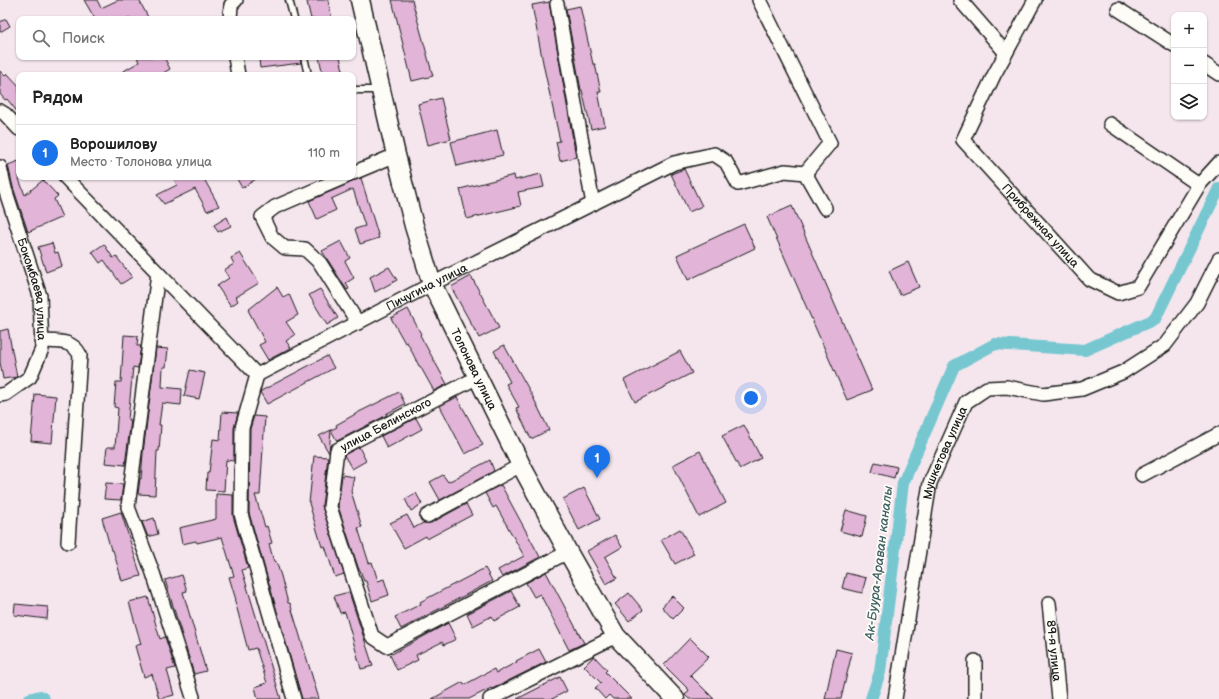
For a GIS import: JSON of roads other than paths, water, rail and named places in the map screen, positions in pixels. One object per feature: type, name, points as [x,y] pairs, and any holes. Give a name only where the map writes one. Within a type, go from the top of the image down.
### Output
[{"type":"main road","name":"Толонова улица","points":[[360,0],[396,155],[414,226],[432,284],[521,465],[616,636],[675,699]]},
{"type":"street","points":[[230,16],[230,5],[236,0]]},
{"type":"street","points":[[759,0],[830,143],[806,173],[825,208]]},
{"type":"street","points":[[960,0],[1006,53]]},
{"type":"street","name":"Прибрежная улица","points":[[1035,0],[994,75],[963,140],[1089,279],[1118,293],[1138,287],[1199,185],[1219,163]]},
{"type":"street","points":[[557,4],[593,204]]},
{"type":"street","points":[[1118,9],[1171,43]]},
{"type":"street","points":[[236,60],[238,72]]},
{"type":"street","points":[[1207,66],[1219,74]]},
{"type":"street","points":[[0,111],[16,126]]},
{"type":"street","points":[[1110,124],[1199,185]]},
{"type":"street","name":"Пичугина улица","points":[[257,375],[358,324],[432,284],[674,163],[714,154],[726,162],[738,184],[785,171],[806,173]]},
{"type":"street","points":[[356,172],[396,155]]},
{"type":"street","name":"Бокомбаева улица","points":[[0,167],[3,190],[40,296],[42,341],[42,350],[30,377],[6,394],[0,395]]},
{"type":"street","points":[[68,180],[257,375],[242,428],[241,514],[294,699]]},
{"type":"street","points":[[337,180],[274,208],[262,217],[272,237],[285,248],[305,249],[320,263],[358,324]]},
{"type":"street","name":"Мушкетова улица","points":[[895,699],[930,483],[966,402],[987,388],[1007,387],[1043,394],[1082,389],[1123,372],[1165,345],[1197,304],[1219,260]]},
{"type":"street","points":[[158,273],[128,507],[153,573],[193,697]]},
{"type":"street","points":[[42,341],[69,343],[80,355],[68,542]]},
{"type":"street","name":"улица Белинского","points":[[478,377],[337,450],[330,507],[372,636],[387,646],[568,552]]},
{"type":"street","points":[[1142,476],[1219,434]]},
{"type":"street","points":[[427,516],[521,465]]},
{"type":"street","name":"89-я улица","points":[[1049,603],[1059,699]]},
{"type":"street","points":[[490,699],[616,636]]},
{"type":"street","points":[[975,661],[975,699]]},
{"type":"lane","points":[[289,0],[293,16]]},
{"type":"lane","points":[[305,60],[307,72]]},
{"type":"lane","points":[[356,90],[381,90]]},
{"type":"waterway","name":"Ак-Буура-Араван каналы","points":[[871,699],[880,672],[903,483],[954,366],[995,344],[1085,350],[1155,319],[1219,188]]},
{"type":"waterway","name":"Ак-Буура-Араван каналы","points":[[29,699],[40,696],[44,699]]},
{"type":"place","name":"Ворошилову","points":[[597,478]]}]
